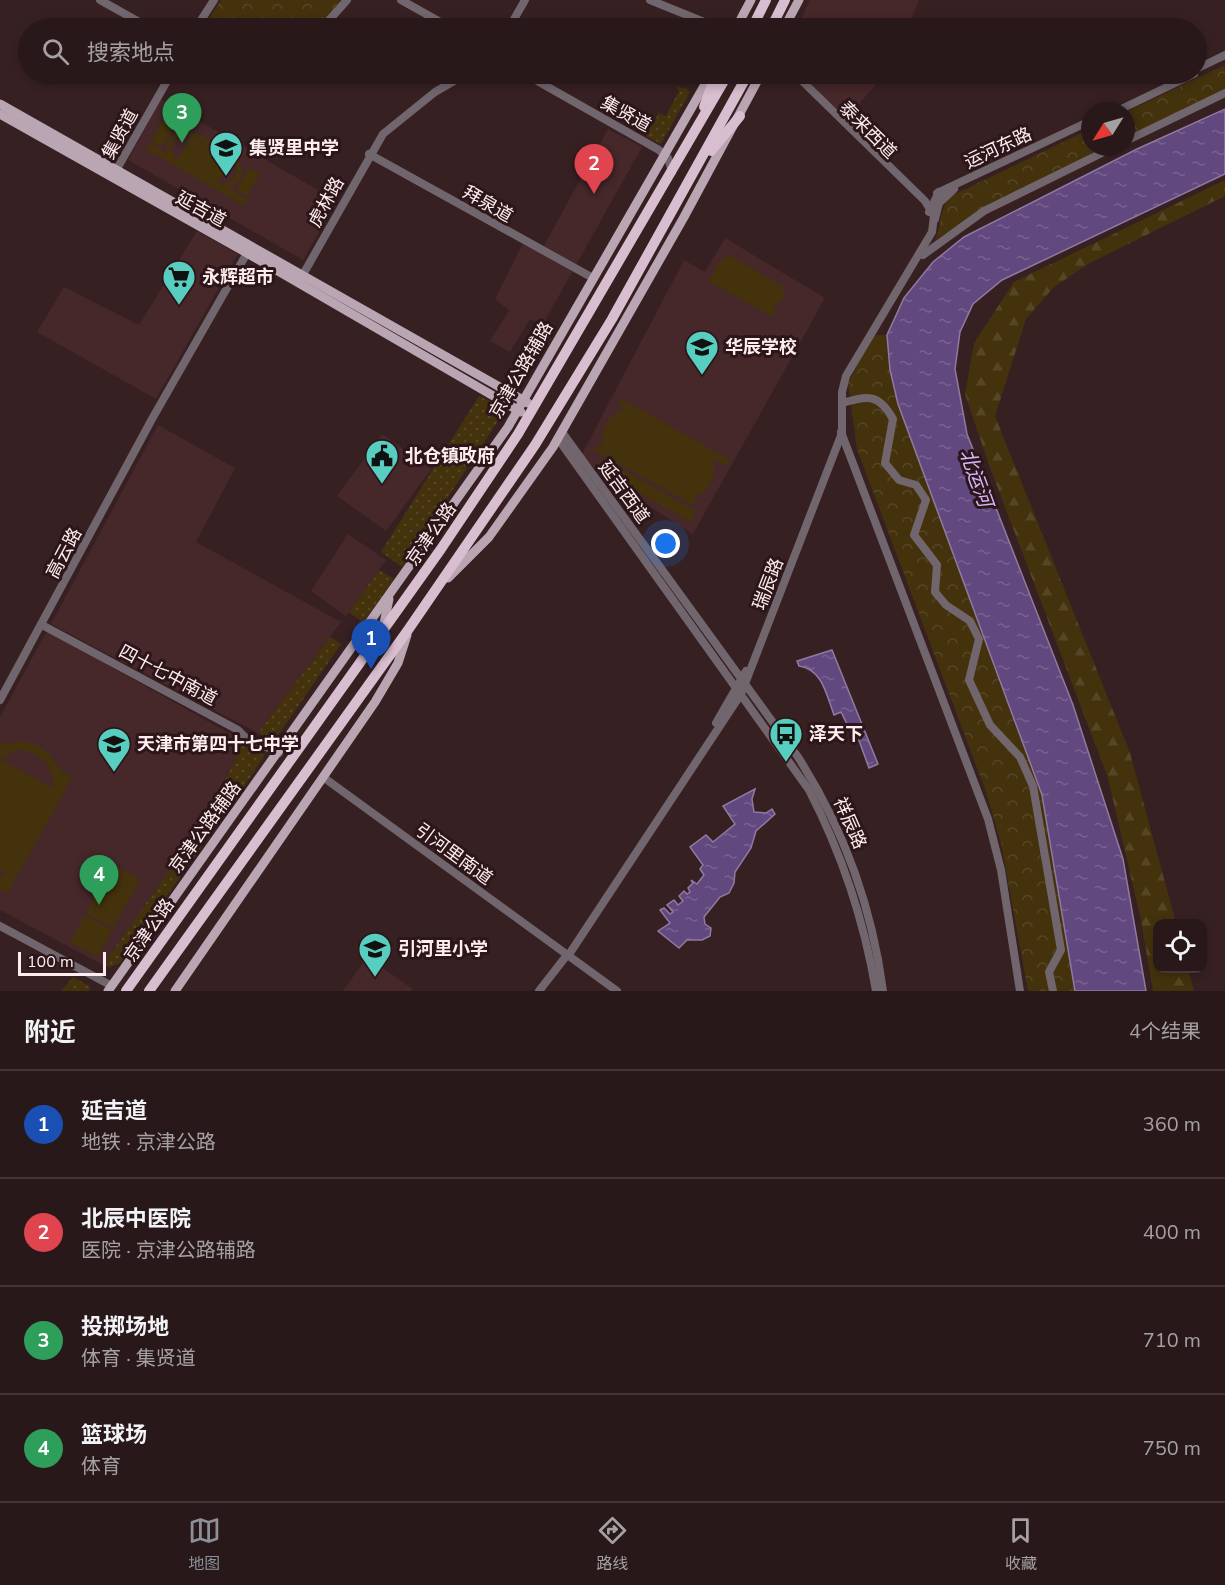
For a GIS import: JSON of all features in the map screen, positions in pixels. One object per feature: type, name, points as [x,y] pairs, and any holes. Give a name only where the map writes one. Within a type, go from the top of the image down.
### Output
[{"type":"highway","points":[[757,18],[766,0]]},
{"type":"highway","points":[[776,18],[784,1]]},
{"type":"highway","points":[[698,125],[712,84]]},
{"type":"highway","name":"京津公路","points":[[126,991],[441,549],[518,434],[722,84]]},
{"type":"highway","name":"京津公路","points":[[149,991],[492,511],[571,389],[698,167],[743,84]]},
{"type":"highway","points":[[698,167],[740,116]]},
{"type":"main road","points":[[741,18],[751,0]]},
{"type":"main road","points":[[789,18],[799,0]]},
{"type":"main road","name":"京津公路辅路","points":[[110,988],[390,597],[521,405],[705,84]]},
{"type":"main road","points":[[437,588],[489,537],[560,435],[756,84]]},
{"type":"main road","name":"延吉道","points":[[0,105],[247,253],[300,279]]},
{"type":"main road","name":"延吉道","points":[[0,114],[113,173],[521,405]]},
{"type":"main road","points":[[518,434],[523,417],[521,405],[541,398]]},
{"type":"main road","points":[[383,628],[390,597]]},
{"type":"main road","points":[[175,991],[391,676],[408,630]]},
{"type":"street","points":[[100,0],[132,18]]},
{"type":"street","points":[[107,0],[139,18]]},
{"type":"street","points":[[201,18],[213,0]]},
{"type":"street","points":[[333,18],[348,0]]},
{"type":"street","points":[[395,0],[427,18]]},
{"type":"street","points":[[400,0],[433,18]]},
{"type":"street","points":[[515,18],[525,0]]},
{"type":"street","points":[[650,0],[694,18]]},
{"type":"street","points":[[1207,66],[1225,57]]},
{"type":"street","name":"集贤道","points":[[113,173],[163,84]]},
{"type":"street","name":"虎林路","points":[[300,279],[369,154],[383,134],[406,114],[449,84]]},
{"type":"street","name":"集贤道","points":[[543,84],[666,152],[687,145]]},
{"type":"street","name":"集贤道","points":[[548,84],[666,152]]},
{"type":"street","name":"泰来西道","points":[[800,84],[927,205]]},
{"type":"street","name":"泰来西道","points":[[805,84],[927,205]]},
{"type":"street","points":[[1129,102],[1166,84]]},
{"type":"street","points":[[1135,102],[1172,84]]},
{"type":"street","points":[[1135,137],[1225,93]]},
{"type":"street","points":[[932,220],[927,205],[954,189],[1081,126]]},
{"type":"street","name":"运河东路","points":[[927,205],[939,192],[1081,126]]},
{"type":"street","points":[[666,152],[672,172]]},
{"type":"street","name":"拜泉道","points":[[369,154],[573,269],[593,278]]},
{"type":"street","points":[[903,272],[933,246],[984,211],[1096,156]]},
{"type":"street","points":[[932,220],[939,203],[954,189]]},
{"type":"street","name":"瑞辰路","points":[[539,991],[567,955],[741,688],[840,430],[843,386],[848,370],[931,236],[932,220]]},
{"type":"street","name":"瑞辰路","points":[[840,430],[839,391],[842,376],[925,239],[932,220]]},
{"type":"street","name":"高云路","points":[[0,700],[152,419],[247,253]]},
{"type":"street","points":[[842,403],[866,396],[884,404],[893,419],[885,463],[899,480],[916,485],[926,500],[914,535],[937,565],[935,592],[946,605],[970,621],[979,639],[969,680],[990,724],[1020,757],[1034,786],[1061,950],[1049,972],[1053,991]]},
{"type":"street","points":[[840,430],[988,819],[1001,870],[1020,991]]},
{"type":"street","name":"延吉西道","points":[[560,435],[741,688]]},
{"type":"street","name":"四十七中南道","points":[[42,625],[238,730],[245,737],[279,753]]},
{"type":"street","points":[[749,670],[752,703]]},
{"type":"street","name":"祥辰路","points":[[741,688],[809,790],[836,846],[868,942],[876,991]]},
{"type":"street","name":"祥辰路","points":[[752,703],[798,757],[832,814],[865,901],[876,944],[883,991]]},
{"type":"street","name":"引河里南道","points":[[323,777],[617,991]]},
{"type":"street","points":[[0,926],[110,988]]},
{"type":"shaded area","points":[[810,0],[919,0],[911,18],[802,18]]},
{"type":"shaded area","points":[[811,84],[876,84],[846,119]]},
{"type":"shaded area","name":"集贤里中学","points":[[161,99],[337,201],[303,260],[128,160]]},
{"type":"shaded area","points":[[608,129],[642,147],[542,326],[530,319],[510,352],[490,341],[509,310],[495,299],[524,241],[541,251]]},
{"type":"shaded area","name":"永辉超市","points":[[197,231],[238,254],[156,399],[37,332],[64,287],[139,325]]},
{"type":"shaded area","name":"华辰学校","points":[[725,238],[825,298],[693,534],[600,475],[582,454],[684,260],[705,272]]},
{"type":"shaded area","points":[[158,425],[235,468],[196,542],[341,622],[258,733],[51,624]]},
{"type":"shaded area","name":"北仓镇政府","points":[[382,434],[431,469],[386,531],[337,496]]},
{"type":"shaded area","points":[[348,534],[386,560],[346,616],[311,591]]},
{"type":"shaded area","name":"天津市第四十七中学","points":[[47,631],[243,741],[199,827],[103,965],[0,910],[0,717]]},
{"type":"shaded area","name":"引河里小学","points":[[367,957],[413,989],[411,991],[343,991]]},
{"type":"green space","points":[[221,0],[341,0],[326,18],[209,18]]},
{"type":"green space","points":[[1225,65],[1225,90],[1135,135],[1135,108],[1185,84],[1207,84],[1207,74]]},
{"type":"green space","points":[[676,87],[686,88],[690,92],[661,144],[646,136],[659,113],[666,116],[679,91]]},
{"type":"green space","points":[[164,119],[175,126],[162,147],[151,141]]},
{"type":"green space","points":[[184,130],[189,131],[213,141],[234,155],[242,170],[241,177],[229,189],[248,199],[244,206],[146,149],[149,143],[166,153],[169,138]],"holes":[[[189,135],[230,159],[191,137],[178,159],[172,151],[173,143],[179,137]],[[231,161],[237,169],[233,180],[222,185],[190,167],[218,182]]]},
{"type":"green space","points":[[1081,133],[1081,156],[1092,156],[984,209],[935,240],[944,206],[951,196]]},
{"type":"green space","points":[[249,168],[260,174],[247,196],[236,189]]},
{"type":"green space","points":[[1225,180],[1225,196],[1088,264],[1054,287],[1026,319],[995,416],[1130,753],[1175,919],[1153,919],[1153,973],[1189,973],[1194,991],[1153,991],[1141,920],[1108,778],[989,465],[965,394],[974,343],[1014,282]]},
{"type":"green space","points":[[731,256],[783,287],[783,299],[772,309],[776,311],[773,317],[708,281],[711,275],[714,276],[718,262]]},
{"type":"green space","points":[[873,335],[887,335],[890,370],[898,404],[1042,795],[1075,991],[1028,991],[1001,843],[985,789],[857,449],[848,383]]},
{"type":"green space","points":[[479,396],[498,405],[500,418],[402,567],[381,552]]},
{"type":"green space","points":[[622,399],[730,460],[726,466],[713,458],[714,471],[711,482],[704,491],[693,497],[697,500],[693,505],[594,450],[597,444],[604,448],[604,429],[613,415],[624,409],[619,405]]},
{"type":"green space","points":[[602,458],[696,511],[690,522],[596,468]]},
{"type":"green space","points":[[379,570],[394,579],[363,623],[349,612]]},
{"type":"green space","points":[[330,637],[341,644],[274,741],[258,733]]},
{"type":"green space","points":[[18,741],[38,745],[64,773],[72,778],[7,894],[0,889],[0,878],[6,873],[0,870],[0,759],[0,742],[6,745]],"holes":[[[16,750],[31,753],[44,760],[51,772],[53,788],[0,759]]]},
{"type":"green space","points":[[243,744],[265,755],[227,812],[213,802]]},
{"type":"green space","points":[[199,827],[211,833],[119,964],[109,967],[103,965]]},
{"type":"green space","points":[[112,864],[140,879],[113,928],[86,913]]},
{"type":"green space","points":[[85,915],[112,930],[98,957],[70,942]]},
{"type":"green space","points":[[73,977],[89,986],[90,991],[61,991]]},
{"type":"water","name":"北运河","points":[[1225,109],[1225,174],[1002,280],[973,304],[960,332],[955,369],[967,434],[1073,705],[1123,859],[1146,991],[1075,991],[1042,795],[898,404],[890,370],[887,335],[904,298],[933,262],[964,237],[1123,156],[1135,156],[1137,149]]},
{"type":"water","points":[[832,650],[878,764],[869,768],[857,735],[848,726],[841,712],[834,715],[819,678],[807,668],[799,666],[797,661]]},
{"type":"water","points":[[755,789],[752,799],[754,812],[766,813],[772,809],[775,814],[756,831],[751,848],[735,872],[734,883],[729,893],[720,897],[704,917],[705,924],[711,928],[710,936],[702,940],[687,940],[679,948],[658,931],[670,923],[660,910],[664,908],[670,914],[673,912],[667,905],[674,900],[678,905],[683,901],[679,896],[684,891],[687,894],[690,892],[688,888],[693,883],[691,880],[697,884],[704,875],[700,869],[703,865],[690,847],[706,835],[713,842],[735,824],[723,806]]},
{"type":"place","name":"投掷场地","points":[[182,143]]},
{"type":"place","name":"集贤里中学","points":[[226,177]]},
{"type":"place","name":"北辰中医院","points":[[594,194]]},
{"type":"place","name":"永辉超市","points":[[179,306]]},
{"type":"place","name":"华辰学校","points":[[702,376]]},
{"type":"place","name":"北仓镇政府","points":[[382,485]]},
{"type":"place","name":"延吉道","points":[[371,669]]},
{"type":"place","name":"泽天下","points":[[786,763]]},
{"type":"place","name":"天津市第四十七中学","points":[[114,773]]},
{"type":"place","name":"篮球场","points":[[99,905]]},
{"type":"place","name":"引河里小学","points":[[375,978]]}]
